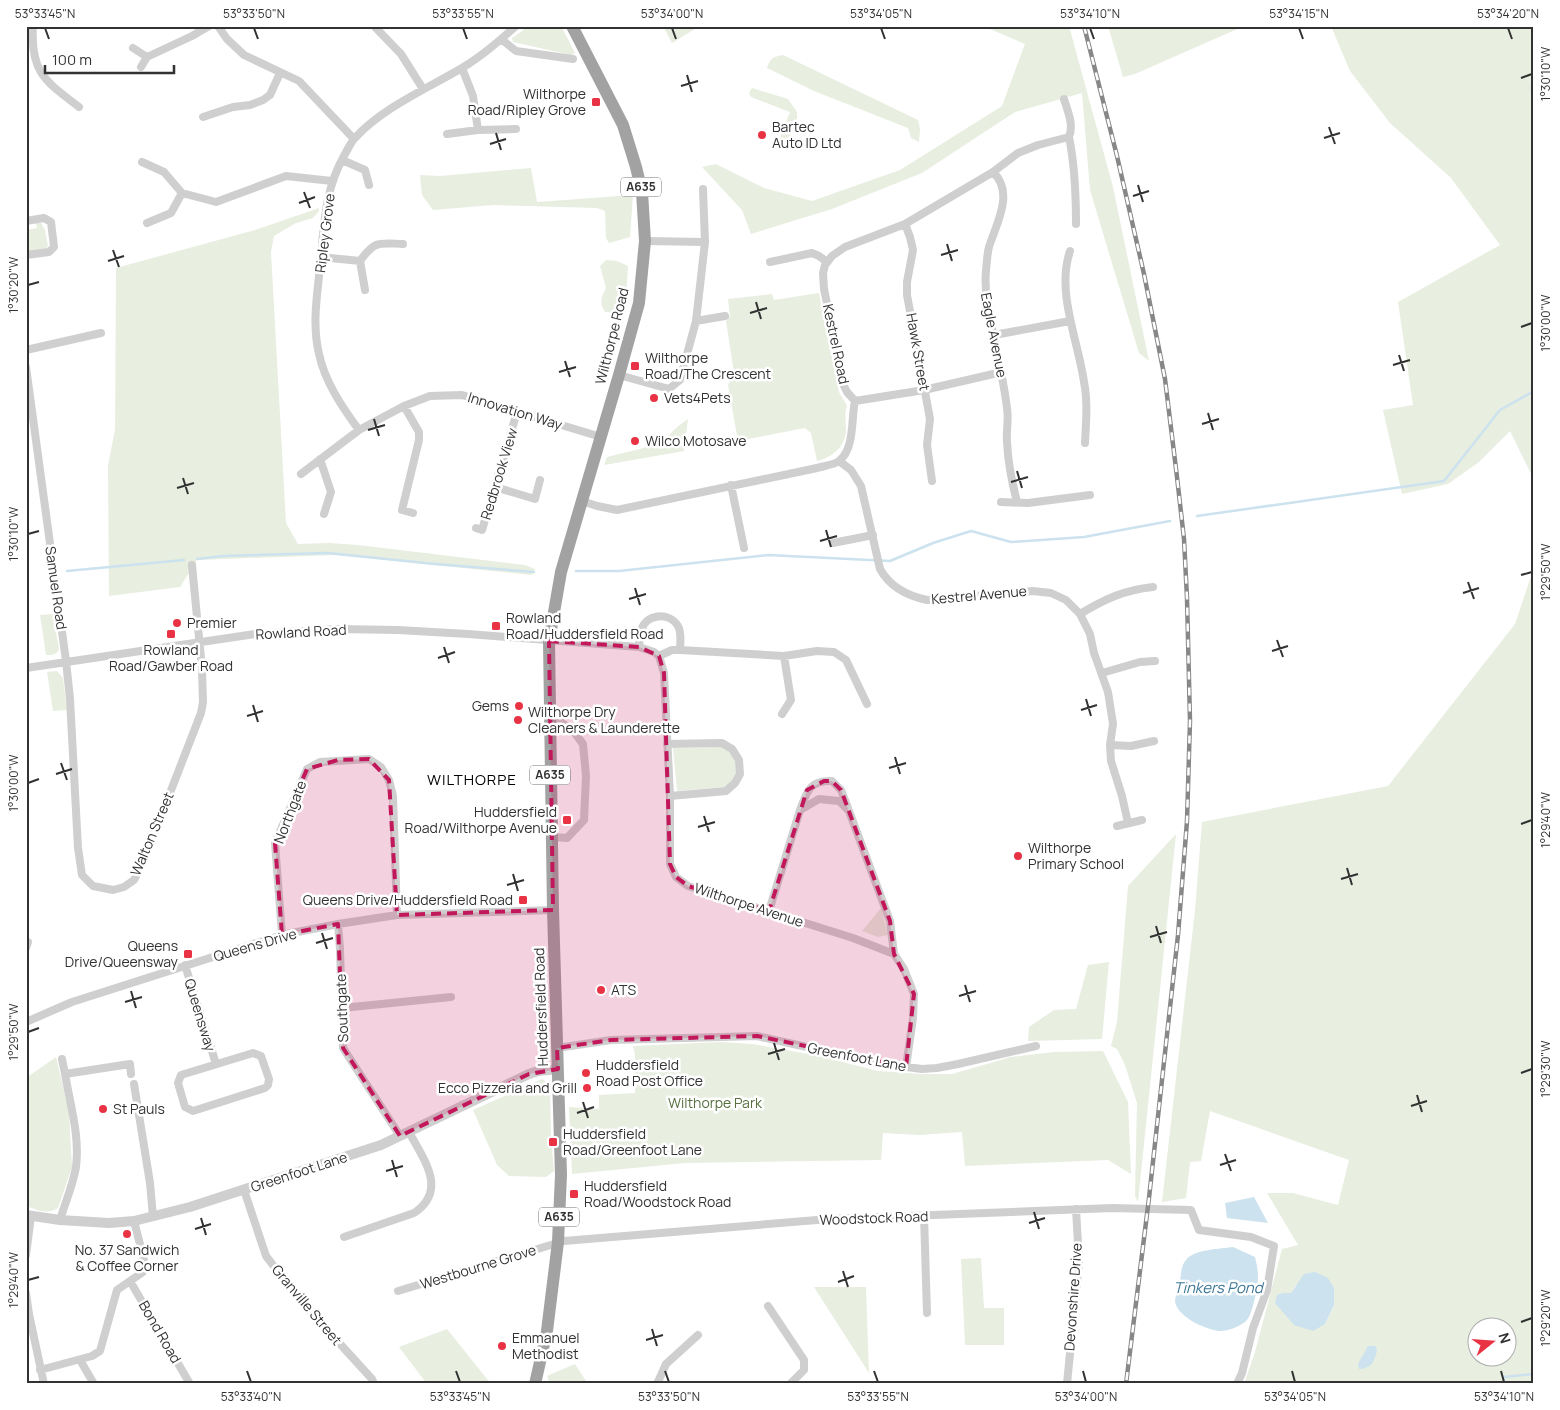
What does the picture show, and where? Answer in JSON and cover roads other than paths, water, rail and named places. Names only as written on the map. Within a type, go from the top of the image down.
[{"type":"highway","name":"Wilthorpe Road","points":[[561,572],[639,303],[645,241],[642,192],[623,125],[572,26]]},
{"type":"highway","name":"Huddersfield Road","points":[[537,1382],[547,1331],[558,1242],[561,1175],[553,910],[549,641],[561,572]]},
{"type":"street","points":[[33,26],[33,48],[35,62],[39,70],[50,85],[79,107]]},
{"type":"street","points":[[141,67],[148,57],[209,26]]},
{"type":"street","points":[[218,26],[227,39],[244,55],[299,81],[354,138]]},
{"type":"street","points":[[374,26],[401,54],[423,88]]},
{"type":"street","name":"Ripley Grove","points":[[359,430],[348,416],[327,380],[319,354],[315,323],[324,215],[332,181],[354,138],[373,122],[423,88],[462,68],[489,50],[516,26]]},
{"type":"street","points":[[501,39],[516,51],[573,59]]},
{"type":"street","points":[[133,48],[148,57]]},
{"type":"street","points":[[462,68],[473,96],[478,130]]},
{"type":"street","points":[[203,116],[263,100],[270,95],[280,73]]},
{"type":"street","points":[[1064,99],[1071,123],[1069,137],[1076,196],[1076,224]]},
{"type":"street","points":[[447,134],[478,130],[516,129]]},
{"type":"street","points":[[770,262],[812,254],[819,256],[827,262],[845,247],[905,224],[993,172],[1018,153],[1038,145],[1069,137]]},
{"type":"street","points":[[342,160],[364,170],[369,185]]},
{"type":"street","points":[[142,162],[164,172],[182,193],[216,202],[286,176],[332,181]]},
{"type":"street","name":"Eagle Avenue","points":[[993,172],[1001,183],[1003,201],[988,249],[985,285],[1008,411],[1007,441],[1010,470],[1017,502]]},
{"type":"street","points":[[619,374],[669,390],[680,380],[696,321],[705,242],[703,189]]},
{"type":"street","points":[[147,223],[171,213],[182,193]]},
{"type":"street","points":[[26,221],[44,218],[51,222],[54,247],[48,252],[26,255]]},
{"type":"street","name":"Hawk Street","points":[[905,224],[913,250],[907,282],[907,295],[930,420],[927,445],[932,481]]},
{"type":"street","points":[[645,241],[705,242]]},
{"type":"street","points":[[364,290],[360,261],[368,250],[380,243],[403,244]]},
{"type":"street","points":[[1070,250],[1066,264],[1066,282],[1070,321],[1084,381],[1086,443]]},
{"type":"street","points":[[321,257],[360,261]]},
{"type":"street","points":[[791,258],[793,267]]},
{"type":"street","name":"Kestrel Road","points":[[827,262],[823,273],[824,289],[844,386],[846,392],[855,401],[852,413],[852,438],[839,461]]},
{"type":"street","points":[[696,321],[725,316]]},
{"type":"street","points":[[994,335],[1070,321]]},
{"type":"street","points":[[26,350],[101,333]]},
{"type":"street","name":"Samuel Road","points":[[26,367],[66,661]]},
{"type":"street","points":[[855,401],[924,390],[1002,372]]},
{"type":"street","name":"Innovation Way","points":[[301,474],[359,430],[404,406],[430,396],[462,395],[601,437]]},
{"type":"street","points":[[404,406],[419,432],[419,440],[402,510],[413,513]]},
{"type":"street","name":"Redbrook View","points":[[476,528],[482,530],[518,412]]},
{"type":"street","points":[[320,459],[331,492],[324,514]]},
{"type":"street","points":[[582,501],[617,510],[817,468],[839,461]]},
{"type":"street","name":"Kestrel Avenue","points":[[839,461],[851,470],[861,486],[880,569],[884,576],[900,590],[928,600],[1033,591],[1052,594],[1066,600],[1080,614],[1090,634],[1094,653],[1108,692],[1112,724],[1111,761],[1128,823]]},
{"type":"street","points":[[495,487],[535,499],[540,480]]},
{"type":"street","points":[[730,485],[744,548]]},
{"type":"street","points":[[1001,502],[1040,502],[1090,495]]},
{"type":"street","points":[[833,542],[873,535]]},
{"type":"street","name":"Walton Street","points":[[66,661],[70,699],[78,848],[82,875],[93,886],[113,890],[124,887],[134,880],[144,860],[201,713],[203,689],[192,565]]},
{"type":"street","points":[[1080,614],[1099,602],[1117,594],[1153,587]]},
{"type":"street","points":[[639,647],[640,632],[643,625],[648,620],[661,616],[673,621],[678,626],[680,650]]},
{"type":"street","name":"Rowland Road","points":[[26,668],[255,634],[361,629],[468,634],[549,641]]},
{"type":"street","points":[[549,641],[639,647],[654,652],[659,656],[672,650],[784,656],[817,651],[834,652],[846,660],[867,704]]},
{"type":"street","name":"Wilthorpe Avenue","points":[[659,656],[664,673],[670,796],[670,864],[676,876],[688,886],[853,938],[894,954]]},
{"type":"street","points":[[782,714],[791,700],[784,656]]},
{"type":"street","points":[[1102,674],[1140,662],[1156,661]]},
{"type":"street","points":[[549,722],[561,722],[574,732],[583,744],[586,776],[584,820],[567,838],[553,837]]},
{"type":"street","points":[[1110,745],[1131,746],[1154,741]]},
{"type":"street","points":[[667,744],[722,743],[732,749],[739,760],[740,774],[735,783],[726,791],[670,796]]},
{"type":"street","name":"Northgate","points":[[282,935],[275,843],[307,769],[320,762],[369,758],[381,767],[389,780],[393,796],[397,915]]},
{"type":"street","points":[[769,911],[807,790],[816,783],[832,781],[841,790],[890,921],[894,954],[904,970],[914,994],[914,1018],[906,1067]]},
{"type":"street","points":[[800,810],[819,799],[839,801],[849,811]]},
{"type":"street","points":[[1117,826],[1142,820]]},
{"type":"street","name":"Queens Drive","points":[[27,1019],[72,1002],[282,935],[397,915],[553,910]]},
{"type":"street","name":"Southgate","points":[[338,924],[343,1048],[423,1158],[431,1178],[432,1188],[430,1198],[424,1206],[414,1213],[344,1236]]},
{"type":"street","name":"Queensway","points":[[185,965],[216,1064]]},
{"type":"street","points":[[342,1008],[451,997]]},
{"type":"street","name":"Greenfoot Lane","points":[[557,1048],[611,1040],[757,1036],[906,1067],[937,1068],[1036,1046]]},
{"type":"street","name":"Queensway","points":[[253,1053],[261,1056],[269,1079],[268,1085],[265,1088],[193,1111],[185,1107],[178,1083],[181,1075],[216,1064],[253,1053]]},
{"type":"street","points":[[60,1220],[76,1168],[73,1112],[62,1059]]},
{"type":"street","points":[[65,1074],[130,1064],[131,1074]]},
{"type":"street","name":"Greenfoot Lane","points":[[29,1216],[109,1223],[134,1221],[190,1207],[381,1145],[529,1074],[558,1069]]},
{"type":"street","points":[[134,1084],[150,1183],[153,1217]]},
{"type":"street","name":"Granville Street","points":[[244,1190],[266,1256],[300,1300],[372,1379],[374,1384]]},
{"type":"street","name":"Woodstock Road","points":[[558,1242],[829,1219],[1076,1209],[1191,1210],[1199,1230],[1251,1238],[1274,1246],[1267,1290],[1253,1328],[1242,1373],[1237,1384]]},
{"type":"street","name":"Devonshire Drive","points":[[1067,1384],[1079,1261],[1076,1209]]},
{"type":"street","points":[[26,1255],[29,1216]]},
{"type":"street","points":[[924,1216],[927,1313]]},
{"type":"street","points":[[40,1370],[80,1360],[100,1351],[117,1290],[143,1272],[144,1260],[134,1221]]},
{"type":"street","name":"Westbourne Grove","points":[[398,1291],[558,1242]]},
{"type":"street","name":"Bond Road","points":[[130,1281],[190,1384]]},
{"type":"street","points":[[26,1293],[28,1315],[44,1384]]},
{"type":"street","points":[[768,1306],[804,1360],[804,1370],[790,1384]]},
{"type":"street","points":[[657,1384],[666,1364],[698,1335]]},
{"type":"street","points":[[80,1360],[94,1384]]},
{"type":"water","points":[[1254,1197],[1268,1223],[1227,1218],[1225,1203]]},
{"type":"water","name":"Tinkers Pond","points":[[1233,1247],[1255,1257],[1258,1277],[1255,1298],[1250,1314],[1245,1322],[1230,1329],[1214,1330],[1192,1321],[1176,1306],[1175,1300],[1180,1284],[1182,1267],[1190,1256],[1195,1254],[1208,1250]]},
{"type":"water","points":[[1315,1272],[1328,1278],[1334,1288],[1334,1305],[1325,1324],[1313,1331],[1294,1325],[1275,1303],[1277,1295],[1291,1293],[1304,1274]]},
{"type":"water","points":[[1368,1346],[1375,1346],[1377,1350],[1375,1358],[1367,1368],[1359,1369],[1358,1364]]},
{"type":"waterway","points":[[1197,516],[1444,481],[1500,410],[1534,391]]},
{"type":"waterway","points":[[576,571],[619,571],[768,555],[890,561],[933,543],[971,531],[1011,542],[1084,537],[1170,521]]},
{"type":"waterway","points":[[197,559],[223,556],[328,553],[534,572]]},
{"type":"waterway","points":[[67,571],[184,560]]},
{"type":"waterway","points":[[1504,1384],[1504,1377],[1534,1374]]},
{"type":"railway","points":[[1084,26],[1117,156],[1144,274],[1165,379],[1184,539],[1187,598],[1190,721],[1187,821],[1178,935],[1126,1384]]},
{"type":"place","name":"Wilthorpe Road/Ripley Grove","points":[[596,102]]},
{"type":"place","name":"Bartec Auto ID Ltd","points":[[762,135]]},
{"type":"place","name":"Wilthorpe Road/The Crescent","points":[[635,366]]},
{"type":"place","name":"Vets4Pets","points":[[654,398]]},
{"type":"place","name":"Wilco Motosave","points":[[635,441]]},
{"type":"place","name":"Premier","points":[[177,623]]},
{"type":"place","name":"Rowland Road/Huddersfield Road","points":[[496,626]]},
{"type":"place","name":"Rowland Road/Gawber Road","points":[[171,634]]},
{"type":"place","name":"Gems","points":[[519,706]]},
{"type":"place","name":"Wilthorpe Dry Cleaners & Launderette","points":[[518,720]]},
{"type":"place","name":"Huddersfield Road/Wilthorpe Avenue","points":[[567,820]]},
{"type":"place","name":"Wilthorpe Primary School","points":[[1018,856]]},
{"type":"place","name":"Queens Drive/Huddersfield Road","points":[[523,900]]},
{"type":"place","name":"Queens Drive/Queensway","points":[[188,954]]},
{"type":"place","name":"ATS","points":[[601,990]]},
{"type":"place","name":"Huddersfield Road Post Office","points":[[586,1073]]},
{"type":"place","name":"Ecco Pizzeria and Grill","points":[[587,1088]]},
{"type":"place","name":"St Pauls","points":[[103,1109]]},
{"type":"place","name":"Huddersfield Road/Greenfoot Lane","points":[[553,1142]]},
{"type":"place","name":"Huddersfield Road/Woodstock Road","points":[[574,1194]]},
{"type":"place","name":"No. 37 Sandwich & Coffee Corner","points":[[127,1234]]},
{"type":"place","name":"Emmanuel Methodist","points":[[502,1346]]},
{"type":"district","name":"WILTHORPE","points":[[472,780]]},
{"type":"park label","name":"Wilthorpe Park","points":[[715,1103]]}]
